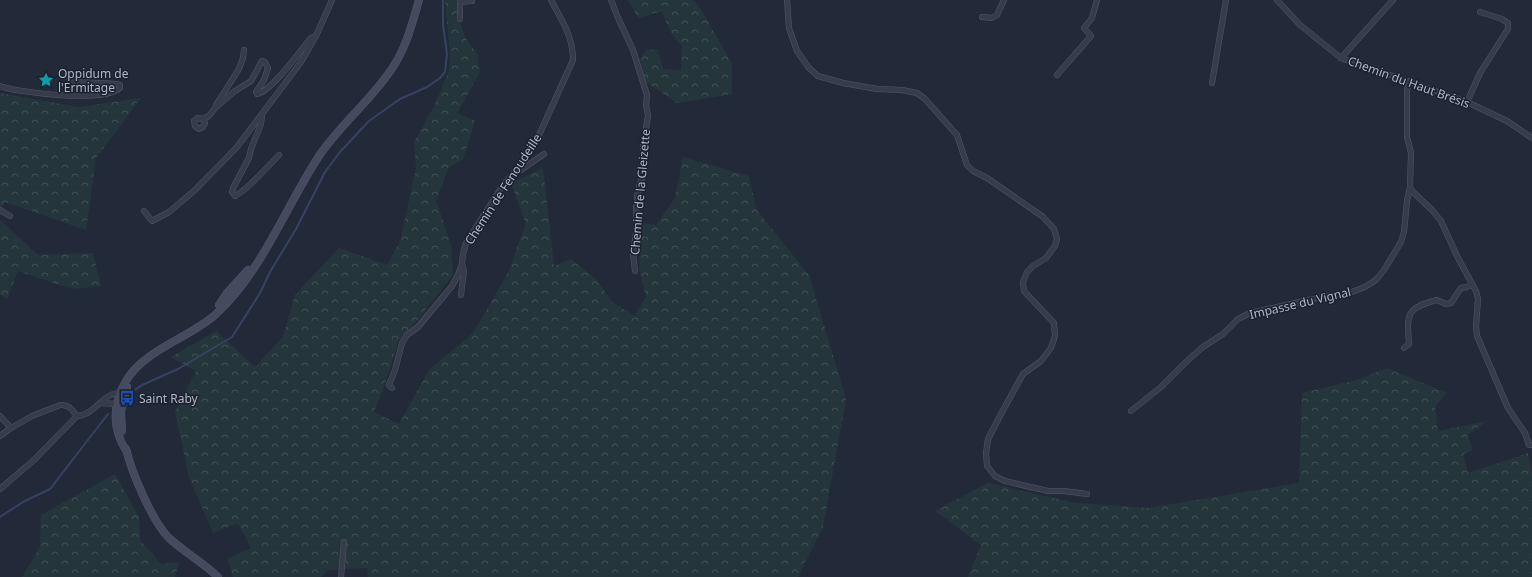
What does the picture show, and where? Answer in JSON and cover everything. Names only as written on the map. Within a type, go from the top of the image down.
[{"type":"main road","points":[[127,452],[122,446],[115,419],[116,404],[127,379],[134,370],[153,355],[201,326],[210,318],[230,290],[256,263],[266,249],[298,191],[325,147],[392,70],[408,39],[419,0]]},
{"type":"main road","points":[[153,355],[131,381],[123,400],[121,424],[127,452],[138,484],[160,526],[168,537],[218,577]]},
{"type":"street","points":[[144,211],[152,221],[169,212],[195,190],[237,147],[301,62],[316,36],[332,0]]},
{"type":"street","name":"Chemin de Fenoudeille","points":[[392,388],[389,385],[402,343],[407,335],[418,327],[452,286],[462,264],[466,243],[504,185],[517,170],[535,144],[573,60],[573,47],[569,35],[551,0]]},
{"type":"street","name":"Chemin de la Gleizette","points":[[611,0],[632,46],[647,95],[646,105],[648,115],[644,148],[645,169],[638,190],[636,209],[637,225],[633,254],[635,271]]},
{"type":"street","points":[[787,0],[789,28],[797,51],[809,68],[818,76],[843,83],[877,89],[902,90],[917,93],[925,99],[957,135],[967,165],[973,171],[987,178],[1042,216],[1054,229],[1057,239],[1055,246],[1046,258],[1033,266],[1027,272],[1023,282],[1024,291],[1054,323],[1055,336],[1051,348],[1041,361],[1023,374],[1001,414],[988,439],[986,453],[987,466],[995,476],[1005,481],[1048,491],[1087,494]]},
{"type":"street","points":[[982,17],[992,18],[997,15],[1004,0]]},
{"type":"street","points":[[1057,75],[1091,36],[1084,28],[1092,18],[1097,0]]},
{"type":"street","points":[[1212,83],[1226,0]]},
{"type":"street","name":"Chemin du Haut Brésis","points":[[1277,0],[1300,25],[1341,58],[1467,102],[1507,121],[1532,138]]},
{"type":"street","points":[[1341,58],[1393,0]]},
{"type":"street","points":[[460,19],[460,1],[472,1]]},
{"type":"street","points":[[1467,102],[1480,73],[1508,29],[1508,23],[1502,19],[1480,12]]},
{"type":"street","points":[[215,108],[251,80],[262,61],[265,62],[268,68],[264,80],[256,92],[257,94],[262,93],[277,79],[311,38],[316,36]]},
{"type":"street","points":[[202,119],[209,116],[215,108],[239,69],[244,50]]},
{"type":"street","points":[[0,86],[42,94],[76,96],[111,93],[120,88],[120,85],[117,84],[79,82],[70,78]]},
{"type":"street","name":"Impasse du Vignal","points":[[1131,411],[1161,387],[1203,347],[1223,334],[1238,319],[1250,312],[1349,293],[1365,287],[1376,280],[1401,242],[1404,232],[1410,187],[1411,153],[1407,137],[1407,90],[1409,81]]},
{"type":"street","points":[[262,114],[261,124],[249,158],[233,188],[232,192],[235,196],[250,184],[278,155]]},
{"type":"street","points":[[517,170],[521,170],[544,154]]},
{"type":"street","points":[[1410,187],[1413,192],[1434,211],[1441,221],[1472,284],[1478,299],[1476,326],[1477,336],[1506,402],[1531,445]]},
{"type":"street","points":[[0,210],[10,216]]},
{"type":"street","points":[[461,295],[464,271],[462,264]]},
{"type":"street","points":[[1404,348],[1409,344],[1408,319],[1410,314],[1416,308],[1437,300],[1446,304],[1451,303],[1461,288],[1472,284]]},
{"type":"street","points":[[0,489],[34,460],[77,416],[83,416],[101,403],[106,397],[120,392]]},
{"type":"street","points":[[101,403],[116,404]]},
{"type":"street","points":[[0,436],[32,416],[60,405],[65,404],[69,406],[77,416]]},
{"type":"street","points":[[0,416],[11,428]]},
{"type":"street","points":[[341,577],[344,542]]},
{"type":"green space","points":[[445,0],[458,1],[458,18],[466,39],[478,55],[480,72],[457,113],[475,121],[463,159],[449,167],[436,201],[451,245],[453,275],[415,323],[399,339],[385,384],[374,412],[399,424],[429,370],[473,333],[508,273],[526,224],[511,183],[543,168],[554,266],[571,259],[597,280],[612,302],[635,316],[646,296],[639,270],[642,223],[656,225],[675,198],[683,157],[749,176],[756,209],[809,275],[846,399],[823,527],[798,577],[368,577],[367,568],[329,570],[321,577],[233,577],[228,559],[251,548],[238,523],[213,533],[189,477],[175,412],[196,371],[171,357],[216,331],[255,367],[283,337],[295,295],[339,248],[387,265],[400,242],[416,168],[414,142],[434,106],[449,71],[450,52]]},
{"type":"green space","points":[[628,0],[694,0],[702,11],[732,64],[732,94],[677,103],[646,82],[640,60],[646,50],[657,49],[663,69],[681,70],[682,47],[670,31],[662,11],[638,18]]},
{"type":"green space","points":[[0,93],[78,107],[141,98],[96,158],[86,230],[5,202],[0,209]]},
{"type":"green space","points":[[0,220],[38,255],[93,253],[101,286],[72,289],[18,271],[7,299],[0,294]]},
{"type":"green space","points":[[1387,368],[1447,393],[1435,406],[1438,431],[1487,421],[1467,435],[1473,450],[1463,454],[1468,473],[1528,453],[1532,474],[1532,577],[968,577],[981,545],[935,511],[988,483],[1075,503],[1148,508],[1299,483],[1302,393],[1357,380]]},
{"type":"green space","points":[[115,474],[139,517],[140,540],[161,564],[179,562],[175,577],[22,577],[40,547],[41,515]]},
{"type":"waterway","points":[[129,394],[142,385],[178,369],[232,337],[260,293],[270,272],[296,229],[325,172],[340,152],[369,121],[400,99],[427,87],[440,78],[445,72],[447,54],[443,24],[443,0]]},
{"type":"waterway","points":[[0,517],[23,502],[50,489],[108,414]]},
{"type":"place","name":"Oppidum de l'Ermitage","points":[[46,80]]},
{"type":"place","name":"Saint Raby","points":[[127,398]]}]
